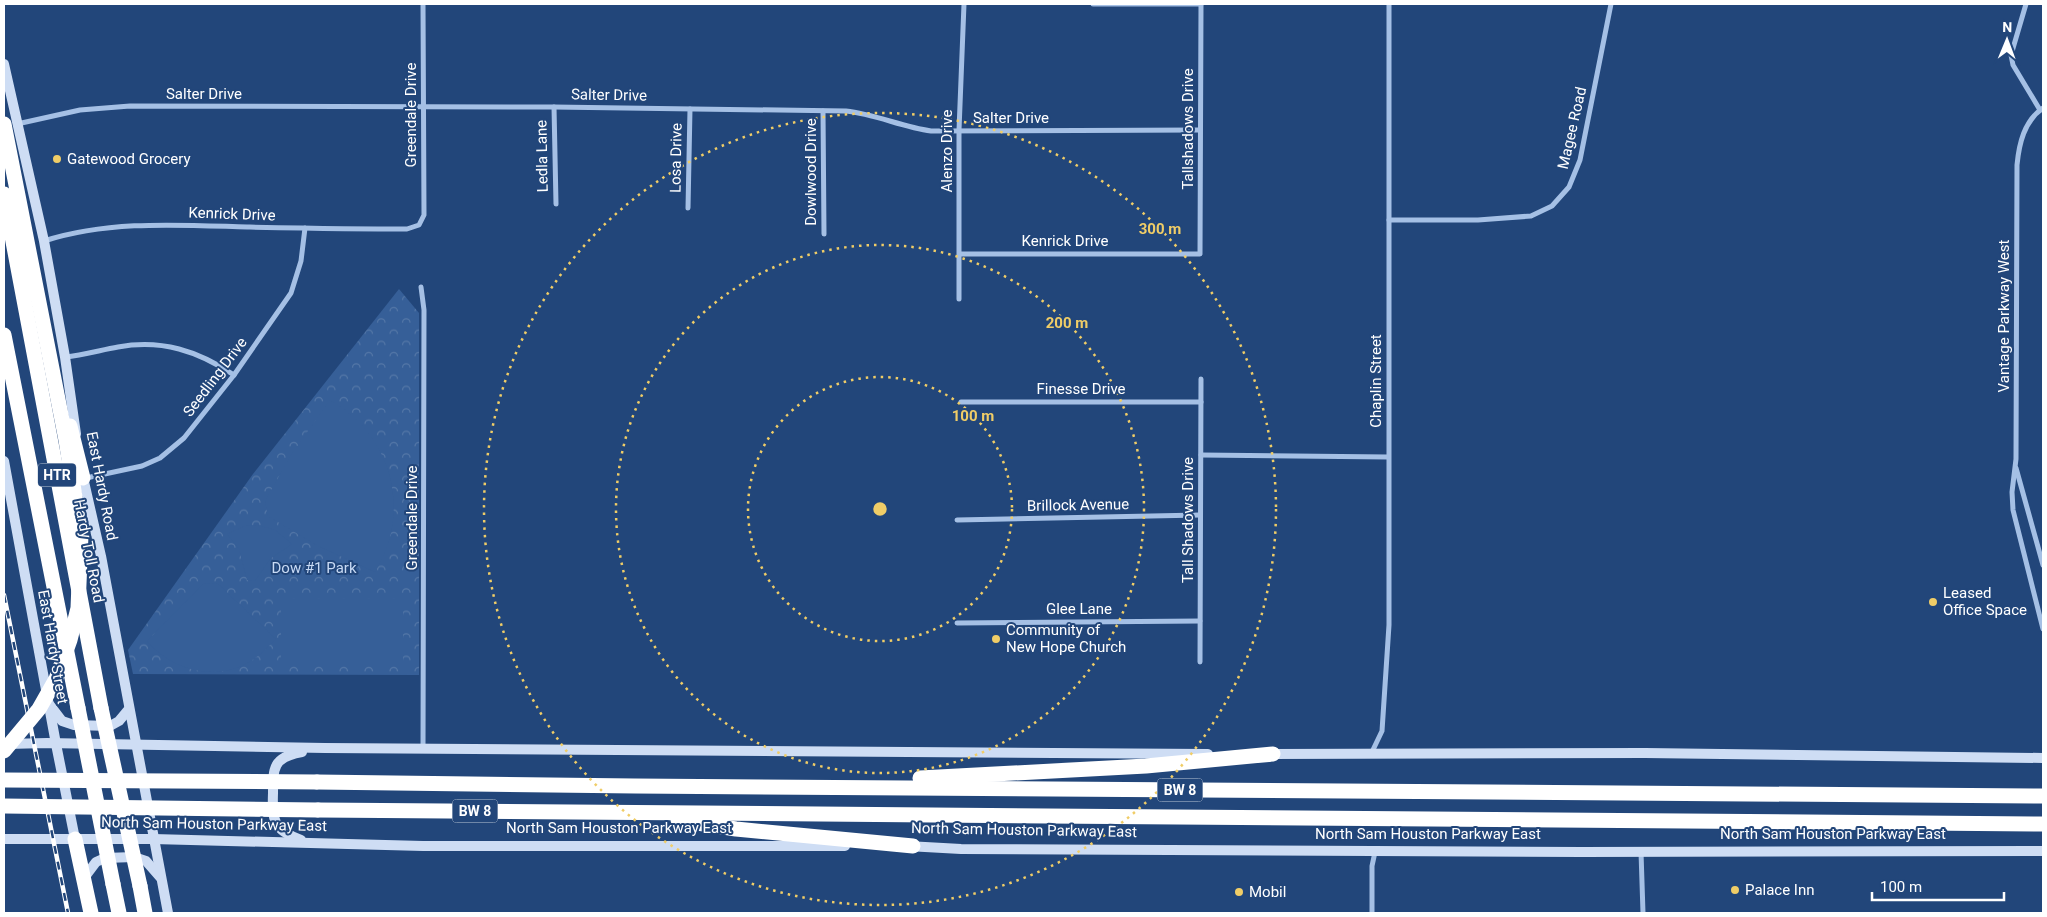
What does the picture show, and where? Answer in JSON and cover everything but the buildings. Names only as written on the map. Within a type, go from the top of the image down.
[{"type":"highway","points":[[4,751],[39,709],[56,680],[70,640],[78,608],[81,535],[10,124]]},
{"type":"highway","name":"Hardy Toll Road","points":[[4,194],[100,708],[145,913]]},
{"type":"highway","points":[[13,242],[57,377],[83,478]]},
{"type":"highway","name":"HTR","points":[[4,335],[119,913]]},
{"type":"highway","points":[[635,786],[970,777],[1146,766],[1273,754]]},
{"type":"highway","name":"BW 8","points":[[4,780],[2043,796]]},
{"type":"highway","name":"North Sam Houston Parkway East","points":[[4,806],[2043,824]]},
{"type":"highway","points":[[632,812],[736,829],[913,846]]},
{"type":"highway","points":[[75,838],[91,913]]},
{"type":"main road","name":"East Hardy Road","points":[[4,64],[10,124],[44,241],[65,357],[83,478],[101,556],[168,913]]},
{"type":"main road","name":"East Hardy Street","points":[[4,461],[48,703],[75,838]]},
{"type":"main road","points":[[48,703],[62,721],[74,725],[110,726],[119,721],[129,709]]},
{"type":"main road","points":[[4,744],[423,749],[1370,755],[1645,753],[2043,758]]},
{"type":"main road","points":[[310,843],[290,836],[280,828],[272,816],[273,770],[277,763],[292,754],[325,748]]},
{"type":"main road","name":"North Sam Houston Parkway East","points":[[4,839],[154,839],[423,846],[913,846],[961,850],[2043,851]]},
{"type":"main road","points":[[84,878],[96,862],[105,858],[134,858],[146,861],[161,878]]},
{"type":"street","name":"Greendale Drive","points":[[419,225],[424,215],[423,4]]},
{"type":"street","name":"Alenzo Drive","points":[[959,299],[958,130],[964,4]]},
{"type":"street","points":[[1093,4],[1201,4]]},
{"type":"street","name":"Tallshadows Drive","points":[[1200,254],[1201,4]]},
{"type":"street","name":"Chaplin Street","points":[[1370,755],[1382,732],[1388,635],[1389,4]]},
{"type":"street","name":"Magee Road","points":[[1389,220],[1478,220],[1531,216],[1552,206],[1569,187],[1580,160],[1612,4]]},
{"type":"street","points":[[2026,4],[2011,55],[2013,65],[2042,109]]},
{"type":"street","name":"Salter Drive","points":[[10,124],[80,110],[130,106],[554,107],[862,113],[916,128],[931,130],[1200,130]]},
{"type":"street","name":"Ledla Lane","points":[[554,107],[556,204]]},
{"type":"street","name":"Losa Drive","points":[[688,208],[690,109]]},
{"type":"street","name":"Vantage Parkway West","points":[[2042,109],[2024,132],[2017,165],[2016,468],[2012,492],[2014,510],[2043,629]]},
{"type":"street","name":"Dowlwood Drive","points":[[823,111],[824,234]]},
{"type":"street","name":"Kenrick Drive","points":[[44,241],[72,232],[122,226],[163,224],[407,229],[419,225]]},
{"type":"street","name":"Seedling Drive","points":[[83,478],[128,470],[160,458],[171,451],[184,438],[234,375],[291,293],[302,261],[305,228]]},
{"type":"street","name":"Kenrick Drive","points":[[960,254],[1200,254]]},
{"type":"street","name":"Greendale Drive","points":[[420,287],[424,310],[423,749]]},
{"type":"street","points":[[65,357],[145,344],[170,346],[202,356],[234,375]]},
{"type":"street","name":"Tall Shadows Drive","points":[[1200,662],[1201,379]]},
{"type":"street","name":"Finesse Drive","points":[[961,402],[1201,402]]},
{"type":"street","points":[[1201,455],[1388,457]]},
{"type":"street","name":"Vantage Parkway West","points":[[2016,468],[2043,565]]},
{"type":"street","name":"Brillock Avenue","points":[[957,520],[1200,515]]},
{"type":"street","name":"Glee Lane","points":[[957,623],[1200,621]]},
{"type":"street","points":[[1372,913],[1372,866],[1375,851]]},
{"type":"street","points":[[1641,852],[1643,913]]},
{"type":"green space","name":"Dow #1 Park","points":[[399,289],[419,313],[419,675],[133,674],[128,650],[253,474]]},
{"type":"green space","points":[[330,400],[347,411],[362,425],[374,441],[390,477],[393,496],[393,516],[390,537],[384,555],[375,572],[318,546],[268,516],[265,501],[291,455]]},
{"type":"green space","points":[[258,525],[275,530],[292,544],[270,559],[255,581],[247,580],[239,549],[227,534],[245,526]]},
{"type":"green space","points":[[204,583],[218,584],[276,639],[247,664],[216,672],[190,669],[167,658],[147,641]]},
{"type":"green space","points":[[281,599],[403,599],[403,663],[281,663]]},
{"type":"railway","points":[[4,595],[68,913]]},
{"type":"place","name":"Gatewood Grocery","points":[[57,159]]},
{"type":"place","name":"Leased Office Space","points":[[1933,602]]},
{"type":"place","name":"Community of New Hope Church","points":[[996,639]]},
{"type":"place","name":"Palace Inn","points":[[1735,890]]},
{"type":"place","name":"Mobil","points":[[1239,892]]}]
